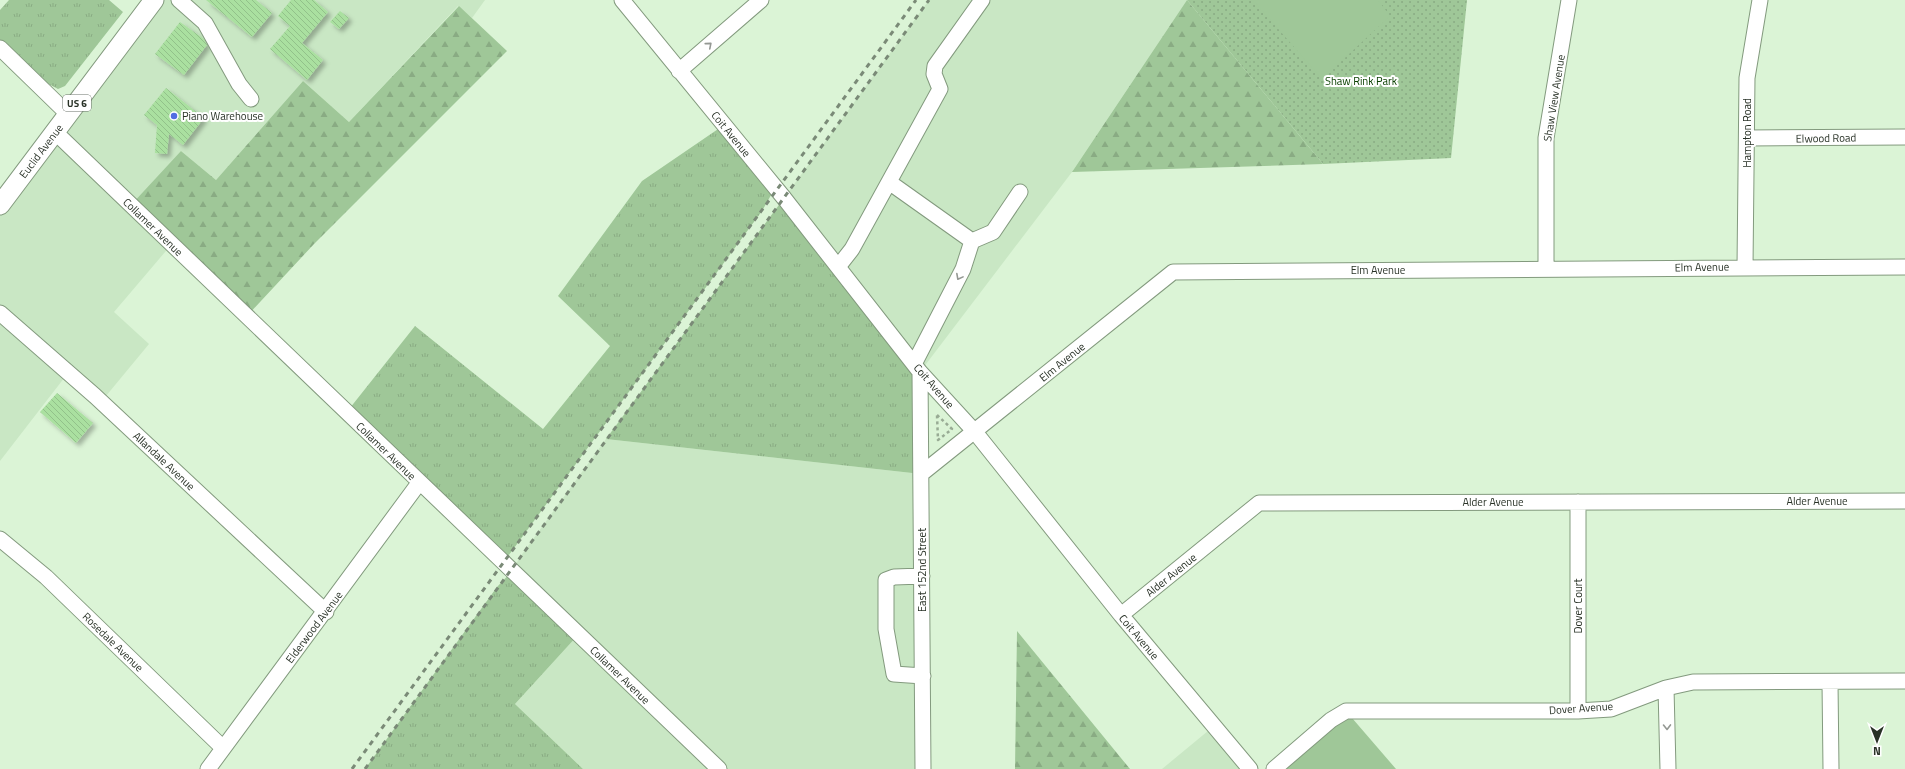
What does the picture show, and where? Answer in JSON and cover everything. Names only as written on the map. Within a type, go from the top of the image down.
[{"type":"main road","name":"Euclid Avenue","points":[[0,205],[154,0]]},
{"type":"street","points":[[179,0],[205,23],[239,84],[251,99]]},
{"type":"street","name":"Coit Avenue","points":[[622,0],[838,267],[917,368],[975,432],[1121,615],[1250,769]]},
{"type":"street","points":[[679,71],[761,0]]},
{"type":"street","points":[[838,267],[852,249],[940,89],[934,74],[935,66],[982,0]]},
{"type":"street","name":"Shaw View Avenue","points":[[1546,269],[1546,138],[1569,0]]},
{"type":"street","name":"Hampton Road","points":[[1745,267],[1747,78],[1760,0]]},
{"type":"street","points":[[0,48],[68,114]]},
{"type":"street","name":"Collamer Avenue","points":[[55,132],[419,484],[719,769]]},
{"type":"street","name":"Elwood Road","points":[[1747,138],[1905,137]]},
{"type":"street","points":[[888,182],[972,241]]},
{"type":"street","points":[[917,368],[963,269],[972,241],[992,232],[1020,192]]},
{"type":"street","name":"Elm Avenue","points":[[921,474],[1173,272],[1905,267]]},
{"type":"street","name":"Allandale Avenue","points":[[0,312],[95,396],[326,612]]},
{"type":"street","name":"East 152nd Street","points":[[917,368],[921,474],[924,769]]},
{"type":"street","name":"Elderwood Avenue","points":[[208,769],[326,612],[419,484]]},
{"type":"street","name":"Alder Avenue","points":[[1121,615],[1258,503],[1905,501]]},
{"type":"street","name":"Dover Court","points":[[1578,502],[1578,711]]},
{"type":"street","name":"Rosedale Avenue","points":[[0,539],[46,577],[223,748]]},
{"type":"street","points":[[922,576],[894,577],[886,580],[886,629],[894,674],[923,676]]},
{"type":"street","name":"Dover Avenue","points":[[1274,769],[1331,720],[1346,711],[1578,711],[1611,709],[1666,688],[1693,682],[1905,681]]},
{"type":"street","points":[[1830,682],[1831,769]]},
{"type":"street","points":[[1666,688],[1668,769]]},
{"type":"path","points":[[937,415],[952,429],[938,440],[938,428],[937,415]]},
{"type":"shaded area","points":[[154,0],[485,0],[472,18],[458,6],[349,122],[303,81],[216,180],[181,151],[171,245],[114,312],[149,344],[101,402],[68,373],[0,461],[0,205]]},
{"type":"shaded area","points":[[929,0],[1187,0],[1072,172],[920,372],[784,198]]},
{"type":"shaded area","points":[[606,439],[921,474],[923,769],[583,769],[515,704],[578,635],[512,571],[520,557]]},
{"type":"shaded area","points":[[1214,726],[1250,769],[1162,769]]},
{"type":"green space","points":[[9,0],[109,0],[123,12],[65,86],[58,89],[45,82],[0,40],[0,10]]},
{"type":"green space","points":[[1187,0],[1323,164],[1072,172]]},
{"type":"green space","name":"Shaw Rink Park","points":[[1187,0],[1467,0],[1451,158],[1323,164]]},
{"type":"green space","points":[[1253,0],[1378,0],[1390,16],[1322,79]]},
{"type":"green space","points":[[459,6],[507,51],[314,244],[246,317],[131,205],[181,151],[216,180],[303,81],[349,122]]},
{"type":"green space","points":[[724,125],[775,188],[762,211],[503,563],[346,413],[415,326],[543,429],[610,346],[558,296],[642,181]]},
{"type":"green space","points":[[784,198],[920,372],[921,474],[606,439]]},
{"type":"green space","points":[[512,571],[578,635],[515,704],[583,769],[365,769],[497,587]]},
{"type":"green space","points":[[1017,631],[1130,769],[1015,769]]},
{"type":"green space","points":[[1346,711],[1396,769],[1274,769]]},
{"type":"building","points":[[206,0],[256,0],[272,13],[252,37]]},
{"type":"building","points":[[291,0],[314,0],[328,12],[302,43],[323,60],[307,80],[270,49],[290,26],[278,16]]},
{"type":"building","points":[[340,11],[349,18],[339,29],[330,22]]},
{"type":"building","points":[[180,22],[204,39],[207,45],[184,75],[155,54]]},
{"type":"building","name":"Piano Warehouse","points":[[166,88],[204,118],[183,145],[169,134],[167,154],[155,153],[157,125],[144,115]]},
{"type":"building","points":[[57,393],[93,423],[76,443],[40,412]]},
{"type":"railway","points":[[352,769],[916,0]]},
{"type":"railway","points":[[365,769],[929,0]]},
{"type":"place","name":"Piano Warehouse","points":[[174,116]]}]
